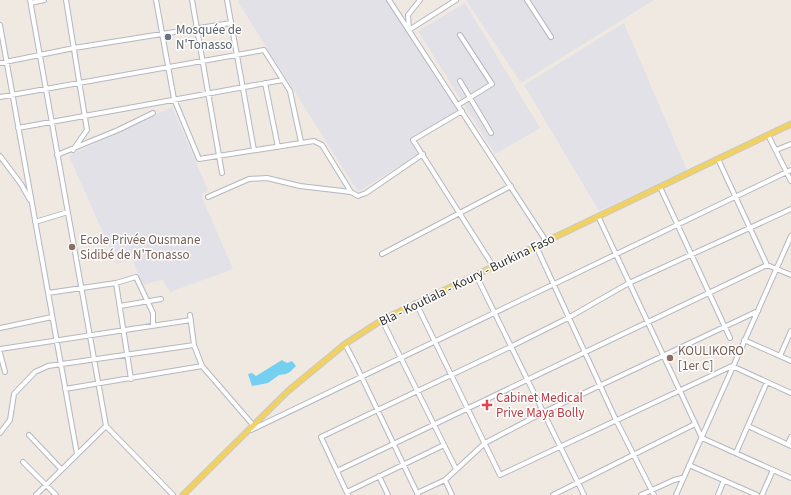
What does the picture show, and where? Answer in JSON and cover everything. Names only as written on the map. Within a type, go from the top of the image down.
[{"type":"main road","name":"Bla - Koutiala - Koury - Burkina Faso","points":[[183,495],[288,391],[345,344],[382,320],[791,124]]},
{"type":"street","points":[[44,0],[30,1],[106,426],[173,495]]},
{"type":"street","points":[[66,0],[87,130],[73,150]]},
{"type":"street","points":[[156,0],[174,99],[199,159],[314,141],[322,145],[351,192]]},
{"type":"street","points":[[192,0],[222,173]]},
{"type":"street","points":[[227,0],[254,150]]},
{"type":"street","points":[[389,0],[546,241]]},
{"type":"street","points":[[409,30],[408,15],[420,0]]},
{"type":"street","points":[[409,30],[449,2],[456,0]]},
{"type":"street","points":[[527,0],[551,37]]},
{"type":"street","points":[[0,63],[74,48],[232,23]]},
{"type":"street","points":[[0,26],[77,454]]},
{"type":"street","points":[[458,106],[492,84],[460,35]]},
{"type":"street","points":[[0,97],[264,50],[290,91],[301,142]]},
{"type":"street","points":[[18,128],[283,80]]},
{"type":"street","points":[[460,81],[491,133]]},
{"type":"street","points":[[265,83],[278,147]]},
{"type":"street","points":[[462,111],[414,140],[493,266]]},
{"type":"street","points":[[57,155],[73,150],[153,113]]},
{"type":"street","points":[[768,135],[789,171],[791,181]]},
{"type":"street","points":[[776,150],[791,144]]},
{"type":"street","points":[[208,196],[249,179],[266,178],[300,186],[351,192],[358,196],[423,154]]},
{"type":"street","points":[[0,156],[21,184],[32,204]]},
{"type":"street","points":[[718,159],[767,265],[791,275]]},
{"type":"street","points":[[246,432],[789,171]]},
{"type":"street","points":[[382,254],[511,186]]},
{"type":"street","points":[[660,187],[730,338]]},
{"type":"street","points":[[444,445],[347,493],[321,437],[378,411],[568,318],[629,283],[791,209]]},
{"type":"street","points":[[36,222],[68,212]]},
{"type":"street","points":[[598,216],[702,438],[791,478]]},
{"type":"street","points":[[676,495],[682,478],[690,465],[775,269],[790,243],[791,236]]},
{"type":"street","points":[[536,246],[616,420],[654,495]]},
{"type":"street","points":[[337,471],[767,265]]},
{"type":"street","points":[[476,275],[584,495]]},
{"type":"street","points":[[48,293],[116,283],[136,277],[154,313],[153,325]]},
{"type":"street","points":[[116,283],[131,379]]},
{"type":"street","points":[[120,306],[161,299]]},
{"type":"street","points":[[416,303],[500,475],[732,366],[791,393]]},
{"type":"street","points":[[345,344],[417,494],[445,480],[485,443],[544,412],[758,311]]},
{"type":"street","points":[[0,328],[52,316]]},
{"type":"street","points":[[0,349],[90,336],[190,318],[194,345],[202,366],[253,425]]},
{"type":"street","points":[[382,320],[456,470]]},
{"type":"street","points":[[780,356],[791,331]]},
{"type":"street","points":[[744,340],[791,360]]},
{"type":"street","points":[[0,433],[10,420],[14,394],[35,372],[48,366],[194,345]]},
{"type":"street","points":[[0,353],[5,372]]},
{"type":"street","points":[[66,389],[202,366]]},
{"type":"street","points":[[736,453],[767,382]]},
{"type":"street","points":[[553,495],[695,424]]},
{"type":"street","points":[[36,495],[106,426]]},
{"type":"street","points":[[748,426],[790,445],[791,437]]},
{"type":"street","points":[[29,435],[61,469]]},
{"type":"street","points":[[23,462],[56,495]]},
{"type":"street","points":[[690,465],[757,495]]},
{"type":"street","points":[[762,495],[773,470]]},
{"type":"street","points":[[379,476],[388,495]]},
{"type":"street","points":[[641,495],[674,480],[682,478]]},
{"type":"street","points":[[445,480],[452,495]]},
{"type":"street","points":[[718,495],[724,480]]},
{"type":"shaded area","points":[[240,0],[387,0],[459,109],[410,141],[418,154],[358,192],[238,2]]},
{"type":"shaded area","points":[[466,0],[654,0],[521,83]]},
{"type":"shaded area","points":[[465,3],[540,128],[495,154],[418,31]]},
{"type":"shaded area","points":[[624,23],[687,170],[599,211],[524,85]]},
{"type":"shaded area","points":[[172,107],[208,190],[201,195],[233,269],[170,292],[162,280],[142,285],[132,258],[117,264],[69,156]]},
{"type":"water","points":[[282,360],[287,363],[292,361],[296,366],[289,373],[279,375],[268,383],[252,386],[248,374],[252,373],[256,376]]},
{"type":"place","name":"Mosquée de N'Tonasso","points":[[168,37]]},
{"type":"place","name":"Ecole Privée Ousmane Sidibé de N'Tonasso","points":[[72,247]]},
{"type":"place","name":"KOULIKORO [1er C]","points":[[670,358]]},
{"type":"place","name":"Cabinet Medical Prive Maya Bolly","points":[[487,405]]}]
